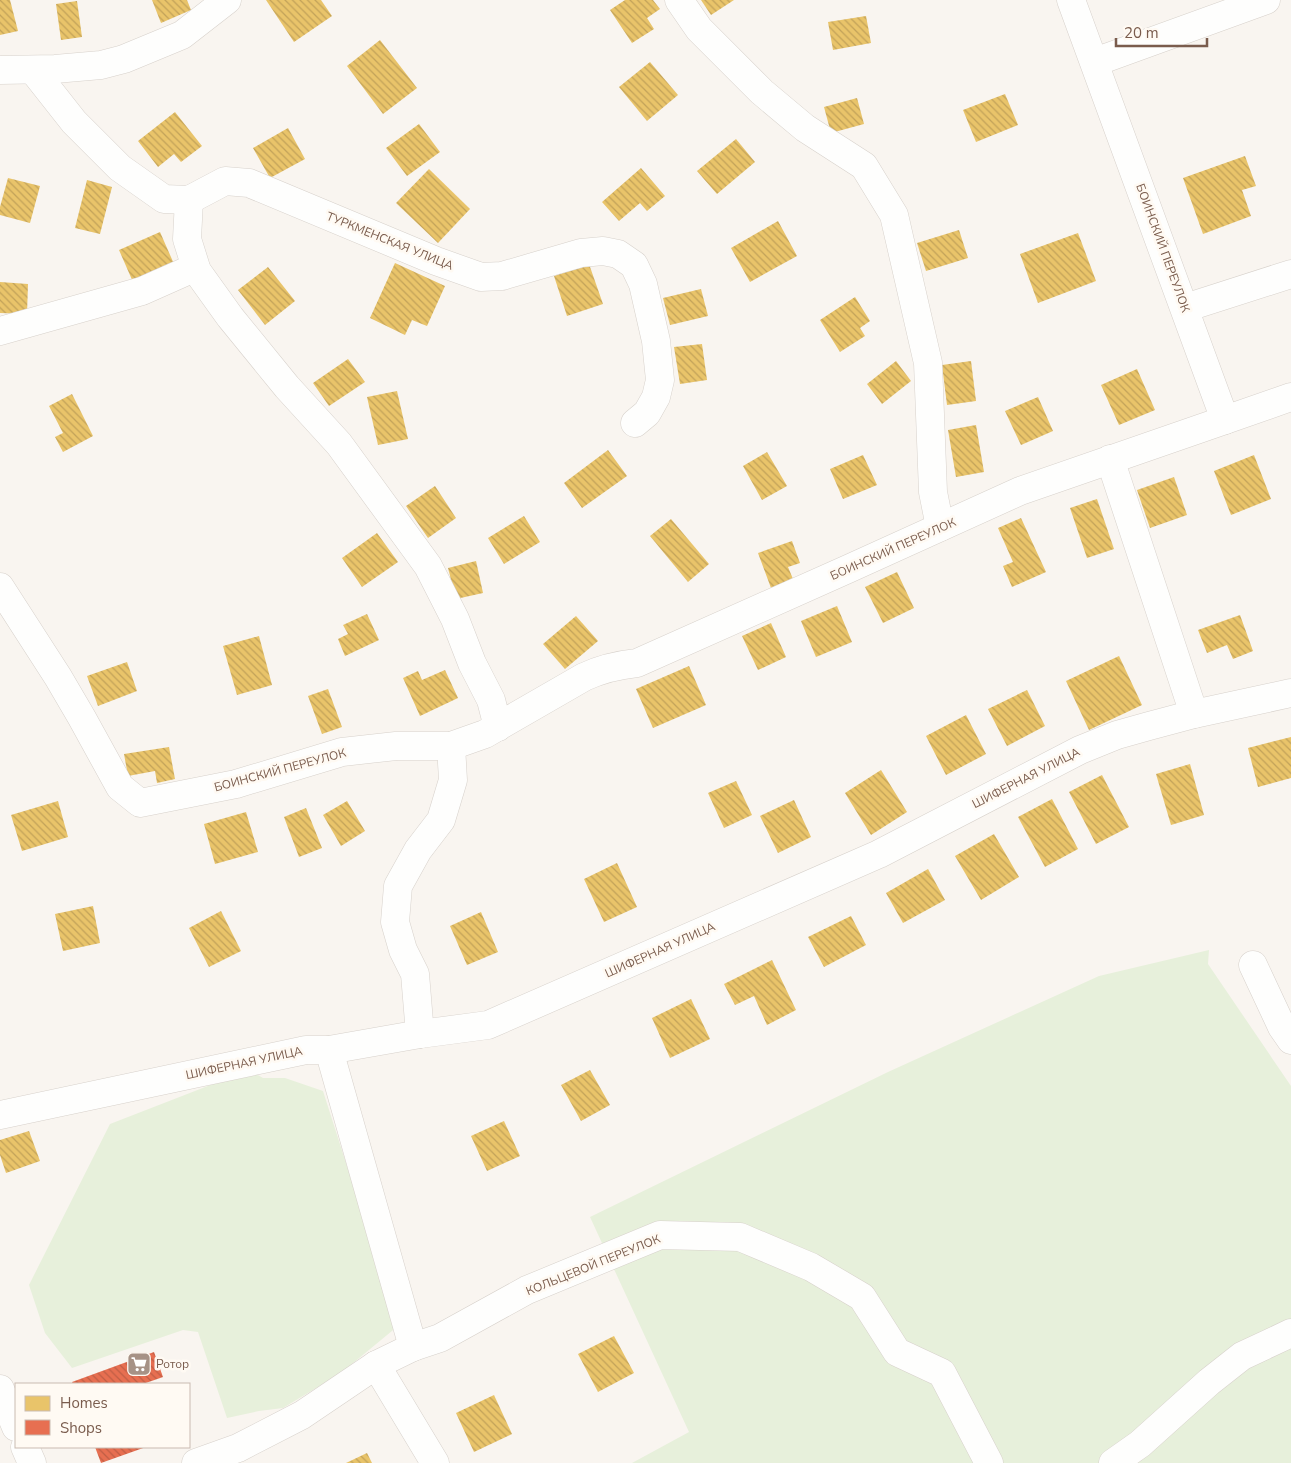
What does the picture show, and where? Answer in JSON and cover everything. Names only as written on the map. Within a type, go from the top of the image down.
[{"type":"street","points":[[0,70],[55,69],[101,64],[124,59],[182,35],[227,0]]},
{"type":"street","points":[[679,0],[699,29],[762,92],[805,128],[864,166],[894,216],[928,363],[933,492],[940,527]]},
{"type":"street","name":"БОИНСКИЙ ПЕРЕУЛОК","points":[[0,587],[58,677],[120,787],[140,803],[236,784],[342,752],[396,746],[451,746],[485,734],[584,677],[600,670],[637,663],[1020,491],[1225,420],[1071,0]]},
{"type":"street","points":[[1094,62],[1266,0]]},
{"type":"street","points":[[33,70],[74,122],[120,168],[164,199],[189,200],[187,239],[197,271],[230,317],[287,387],[339,444],[428,566],[455,619],[472,663],[491,700],[498,727]]},
{"type":"street","name":"ТУРКМЕНСКАЯ УЛИЦА","points":[[189,200],[225,181],[249,184],[436,261],[481,277],[502,276],[581,253],[603,251],[618,254],[634,265],[643,284],[656,341],[660,380],[656,397],[646,413],[635,423]]},
{"type":"street","points":[[0,331],[142,291],[187,271],[197,271]]},
{"type":"street","points":[[1185,308],[1291,274]]},
{"type":"street","points":[[1225,420],[1291,397]]},
{"type":"street","points":[[1110,459],[1194,714]]},
{"type":"street","name":"ШИФЕРНАЯ УЛИЦА","points":[[0,1114],[306,1050],[330,1050],[420,1034],[488,1025],[879,854],[1080,750],[1117,735],[1194,714],[1291,693]]},
{"type":"street","points":[[420,1034],[415,974],[403,950],[395,922],[398,886],[418,850],[441,820],[453,780],[451,746]]},
{"type":"street","points":[[1253,965],[1282,1027],[1291,1040]]},
{"type":"street","points":[[330,1050],[413,1346]]},
{"type":"street","name":"КОЛЬЦЕВОЙ ПЕРЕУЛОК","points":[[196,1463],[238,1448],[302,1415],[376,1365],[413,1346],[440,1338],[527,1290],[660,1235],[740,1237],[811,1267],[862,1298],[898,1352],[942,1372],[989,1463]]},
{"type":"street","points":[[1113,1463],[1140,1444],[1209,1382],[1242,1356],[1291,1334]]},
{"type":"street","points":[[376,1365],[434,1463]]},
{"type":"street","points":[[0,1390],[15,1425]]},
{"type":"street","points":[[25,1448],[32,1463]]},
{"type":"green space","points":[[1209,950],[1208,964],[1291,1086],[1291,1463],[632,1463],[689,1432],[590,1217],[888,1072],[1099,976]]},
{"type":"green space","points":[[249,1070],[263,1078],[285,1078],[323,1091],[398,1326],[341,1373],[283,1408],[227,1418],[198,1332],[183,1330],[72,1368],[45,1333],[29,1285],[110,1124]]},
{"type":"building: Homes","points":[[0,0],[10,0],[18,31],[0,35]]},
{"type":"building: Homes","points":[[152,0],[187,0],[191,10],[161,23]]},
{"type":"building: Homes","points":[[266,0],[321,0],[332,16],[294,42]]},
{"type":"building: Homes","points":[[625,0],[653,0],[660,9],[647,18],[654,29],[632,43],[610,10]]},
{"type":"building: Homes","points":[[701,0],[734,0],[711,15]]},
{"type":"building: Homes","points":[[77,1],[82,37],[61,40],[56,4]]},
{"type":"building: Homes","points":[[866,16],[871,43],[833,50],[828,22]]},
{"type":"building: Homes","points":[[380,40],[417,88],[383,114],[347,66]]},
{"type":"building: Homes","points":[[650,62],[678,95],[647,121],[619,87]]},
{"type":"building: Homes","points":[[1005,94],[1018,125],[976,142],[963,110]]},
{"type":"building: Homes","points":[[857,98],[864,124],[831,133],[824,107]]},
{"type":"building: Homes","points":[[175,112],[202,146],[181,162],[174,154],[158,167],[138,141]]},
{"type":"building: Homes","points":[[419,124],[440,152],[407,176],[386,148]]},
{"type":"building: Homes","points":[[288,128],[305,159],[270,178],[253,148]]},
{"type":"building: Homes","points":[[736,139],[755,162],[717,194],[697,171]]},
{"type":"building: Homes","points":[[1245,156],[1256,186],[1242,190],[1251,216],[1203,234],[1183,178]]},
{"type":"building: Homes","points":[[641,168],[665,196],[647,211],[640,203],[619,221],[602,202]]},
{"type":"building: Homes","points":[[429,169],[470,209],[438,243],[396,203]]},
{"type":"building: Homes","points":[[8,178],[40,186],[30,223],[0,215],[0,207]]},
{"type":"building: Homes","points":[[87,180],[112,187],[100,234],[75,228]]},
{"type":"building: Homes","points":[[778,221],[797,256],[750,282],[731,248]]},
{"type":"building: Homes","points":[[959,230],[968,258],[926,271],[917,243]]},
{"type":"building: Homes","points":[[160,232],[174,264],[133,282],[119,250]]},
{"type":"building: Homes","points":[[1078,233],[1096,281],[1038,303],[1020,254]]},
{"type":"building: Homes","points":[[395,263],[445,286],[427,326],[412,320],[405,335],[370,318]]},
{"type":"building: Homes","points":[[589,264],[603,304],[567,316],[554,276]]},
{"type":"building: Homes","points":[[268,267],[295,301],[265,325],[238,290]]},
{"type":"building: Homes","points":[[0,282],[28,284],[27,314],[0,313]]},
{"type":"building: Homes","points":[[701,289],[708,316],[670,325],[663,298]]},
{"type":"building: Homes","points":[[855,297],[870,321],[860,328],[865,336],[840,352],[820,320]]},
{"type":"building: Homes","points":[[702,344],[707,380],[680,384],[674,347]]},
{"type":"building: Homes","points":[[348,359],[365,382],[329,406],[313,383]]},
{"type":"building: Homes","points":[[896,361],[911,381],[882,404],[867,384]]},
{"type":"building: Homes","points":[[971,361],[976,401],[947,405],[942,365]]},
{"type":"building: Homes","points":[[1137,369],[1155,410],[1119,425],[1101,385]]},
{"type":"building: Homes","points":[[397,391],[408,439],[378,445],[367,397]]},
{"type":"building: Homes","points":[[72,394],[93,436],[63,452],[55,437],[63,433],[49,406]]},
{"type":"building: Homes","points":[[1038,397],[1053,431],[1021,445],[1005,411]]},
{"type":"building: Homes","points":[[976,425],[984,472],[956,477],[948,430]]},
{"type":"building: Homes","points":[[608,450],[627,476],[582,508],[564,483]]},
{"type":"building: Homes","points":[[767,452],[787,486],[762,500],[743,466]]},
{"type":"building: Homes","points":[[863,455],[877,485],[843,499],[830,469]]},
{"type":"building: Homes","points":[[1254,455],[1271,499],[1231,515],[1214,471]]},
{"type":"building: Homes","points":[[1174,477],[1187,515],[1150,528],[1137,490]]},
{"type":"building: Homes","points":[[435,486],[456,518],[428,538],[406,506]]},
{"type":"building: Homes","points":[[1097,499],[1114,549],[1087,558],[1070,508]]},
{"type":"building: Homes","points":[[524,516],[540,542],[504,564],[488,538]]},
{"type":"building: Homes","points":[[1021,518],[1046,572],[1012,587],[1003,566],[1013,562],[998,528]]},
{"type":"building: Homes","points":[[671,519],[709,564],[688,582],[650,536]]},
{"type":"building: Homes","points":[[377,533],[398,562],[362,587],[342,558]]},
{"type":"building: Homes","points":[[792,541],[800,563],[788,567],[793,579],[771,588],[758,553]]},
{"type":"building: Homes","points":[[476,561],[483,593],[456,599],[448,568]]},
{"type":"building: Homes","points":[[897,572],[914,608],[883,623],[865,587]]},
{"type":"building: Homes","points":[[837,606],[852,642],[816,657],[801,621]]},
{"type":"building: Homes","points":[[367,614],[379,640],[345,656],[338,639],[348,634],[343,625]]},
{"type":"building: Homes","points":[[1240,615],[1253,651],[1233,659],[1227,645],[1207,653],[1198,630]]},
{"type":"building: Homes","points":[[576,616],[598,641],[565,669],[543,644]]},
{"type":"building: Homes","points":[[771,623],[786,657],[758,670],[742,636]]},
{"type":"building: Homes","points":[[259,636],[272,685],[237,695],[223,646]]},
{"type":"building: Homes","points":[[1119,656],[1142,705],[1089,730],[1066,681]]},
{"type":"building: Homes","points":[[127,662],[137,691],[98,706],[87,676]]},
{"type":"building: Homes","points":[[689,666],[706,705],[653,728],[636,689]]},
{"type":"building: Homes","points":[[445,670],[458,698],[420,716],[403,678],[418,671],[422,680]]},
{"type":"building: Homes","points":[[328,689],[342,727],[322,734],[308,696]]},
{"type":"building: Homes","points":[[1027,690],[1045,726],[1007,746],[988,709]]},
{"type":"building: Homes","points":[[966,715],[986,754],[946,775],[926,736]]},
{"type":"building: Homes","points":[[1291,737],[1291,778],[1258,787],[1248,748]]},
{"type":"building: Homes","points":[[169,747],[175,779],[157,783],[155,771],[128,776],[124,754]]},
{"type":"building: Homes","points":[[1190,764],[1204,815],[1171,825],[1156,774]]},
{"type":"building: Homes","points":[[881,770],[907,812],[871,835],[845,793]]},
{"type":"building: Homes","points":[[1102,775],[1129,827],[1096,844],[1069,792]]},
{"type":"building: Homes","points":[[736,781],[752,815],[724,828],[708,793]]},
{"type":"building: Homes","points":[[1052,799],[1078,849],[1045,867],[1018,817]]},
{"type":"building: Homes","points":[[794,800],[811,837],[778,853],[760,816]]},
{"type":"building: Homes","points":[[58,801],[68,837],[22,851],[11,815]]},
{"type":"building: Homes","points":[[347,801],[365,831],[341,846],[323,815]]},
{"type":"building: Homes","points":[[306,808],[322,848],[299,857],[284,817]]},
{"type":"building: Homes","points":[[246,812],[258,852],[215,864],[204,824]]},
{"type":"building: Homes","points":[[994,834],[1019,877],[981,900],[955,856]]},
{"type":"building: Homes","points":[[617,863],[637,907],[604,922],[584,879]]},
{"type":"building: Homes","points":[[928,869],[945,900],[903,923],[886,893]]},
{"type":"building: Homes","points":[[93,906],[100,943],[63,951],[55,914]]},
{"type":"building: Homes","points":[[221,911],[241,951],[209,967],[189,928]]},
{"type":"building: Homes","points":[[481,912],[498,952],[467,965],[450,926]]},
{"type":"building: Homes","points":[[851,916],[866,945],[824,967],[808,937]]},
{"type":"building: Homes","points":[[772,960],[796,1010],[767,1025],[754,996],[735,1005],[724,984]]},
{"type":"building: Homes","points":[[691,999],[710,1039],[670,1058],[652,1018]]},
{"type":"building: Homes","points":[[590,1070],[610,1105],[581,1121],[561,1085]]},
{"type":"building: Homes","points":[[504,1121],[520,1156],[487,1171],[471,1136]]},
{"type":"building: Homes","points":[[29,1131],[40,1161],[6,1173],[0,1155],[0,1140]]},
{"type":"building: Homes","points":[[614,1336],[634,1373],[598,1392],[578,1354]]},
{"type":"building: Homes","points":[[494,1395],[512,1434],[474,1452],[456,1413]]},
{"type":"building: Homes","points":[[367,1453],[372,1463],[346,1463]]},
{"type":"building: Shops","name":"Poтор","points":[[154,1352],[163,1377],[146,1383],[72,1382]]},
{"type":"building: Shops","points":[[95,1448],[143,1448],[101,1463]]},
{"type":"place","name":"Poтор","points":[[139,1364]]}]
